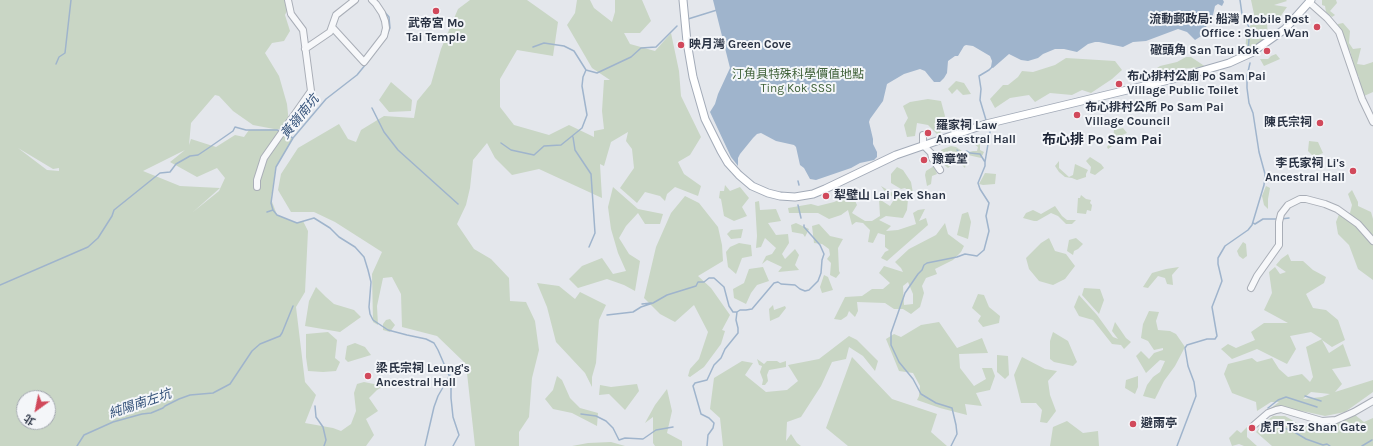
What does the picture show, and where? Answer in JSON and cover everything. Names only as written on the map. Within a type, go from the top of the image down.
[{"type":"main road","points":[[683,0],[689,60],[693,77],[705,119],[721,151],[728,163],[752,186],[768,194],[795,197],[813,194],[833,186],[896,155],[986,124],[1177,78],[1229,63],[1251,53],[1270,41],[1285,29],[1310,1]]},
{"type":"street","points":[[257,187],[257,180],[264,158],[311,91],[303,30],[291,14],[288,0]]},
{"type":"street","points":[[305,49],[330,32],[336,15],[355,0]]},
{"type":"street","points":[[332,27],[364,62],[384,36],[386,28],[382,13],[372,0]]},
{"type":"street","points":[[1310,1],[1328,18],[1339,32],[1362,99],[1373,122]]},
{"type":"street","points":[[923,135],[923,145],[931,153],[932,158],[940,170]]},
{"type":"street","points":[[1251,288],[1257,276],[1279,245],[1280,219],[1284,210],[1300,199],[1316,201],[1333,207],[1358,224],[1373,241]]},
{"type":"street","points":[[1252,426],[1268,413],[1281,409],[1322,421],[1336,420],[1373,401]]},
{"type":"green space","points":[[0,0],[289,0],[289,7],[285,15],[290,31],[284,41],[272,43],[265,53],[279,76],[287,104],[289,124],[277,130],[293,138],[276,167],[271,199],[277,215],[297,223],[303,221],[308,231],[305,292],[296,307],[305,382],[316,395],[305,423],[341,431],[351,424],[356,411],[354,393],[357,384],[364,382],[384,386],[377,390],[369,398],[378,411],[366,419],[374,435],[366,446],[0,446]],"holes":[[[215,95],[219,96],[233,111],[253,125],[274,129],[249,130],[244,137],[235,135],[216,147],[191,139],[189,145],[191,123]],[[18,148],[53,169],[59,168],[59,171],[47,170]],[[185,150],[170,162],[197,177],[217,168],[225,178],[219,191],[193,212],[220,188],[180,186],[143,171]]]},
{"type":"green space","points":[[470,0],[527,0],[558,22],[553,56],[517,50],[500,79],[500,107],[514,125],[549,135],[569,125],[594,137],[594,131],[604,129],[602,111],[604,80],[610,80],[592,68],[567,25],[575,13],[577,0],[590,0],[594,8],[612,22],[615,12],[615,0],[642,0],[651,21],[640,33],[624,33],[630,44],[655,51],[671,33],[679,71],[681,96],[701,137],[690,155],[678,162],[684,174],[701,186],[698,196],[675,187],[667,194],[665,201],[660,196],[645,192],[637,203],[620,188],[634,168],[632,149],[626,141],[628,132],[611,142],[604,166],[600,164],[602,198],[539,169],[512,175],[495,158],[487,143],[473,160],[470,188],[466,205],[457,224],[474,249],[491,259],[509,278],[510,301],[526,302],[535,321],[539,350],[532,378],[529,417],[519,432],[519,446],[475,446],[466,364],[437,336],[402,327],[401,294],[392,277],[383,278],[377,306],[378,325],[373,322],[372,274],[382,252],[335,222],[314,212],[291,212],[278,190],[281,174],[298,148],[339,124],[348,139],[356,142],[361,130],[384,116],[414,118],[417,101],[431,84],[441,49],[458,9]]},
{"type":"green space","points":[[1251,0],[1286,0],[1287,1],[1274,5],[1287,7],[1278,20],[1275,18],[1267,22],[1268,40],[1245,53],[1246,40],[1254,14]]},
{"type":"green space","points":[[1322,0],[1336,0],[1337,3],[1330,11],[1335,15],[1332,17],[1326,12],[1325,6],[1322,5]]},
{"type":"green space","points":[[1343,23],[1350,31],[1349,43],[1353,49],[1361,48],[1357,64],[1364,65],[1373,62],[1373,92],[1364,96],[1357,79],[1359,77],[1353,67],[1350,51],[1335,32],[1338,24]]},
{"type":"green space","points":[[1276,54],[1280,59],[1264,66],[1260,59],[1268,59]]},
{"type":"green space","points":[[1186,57],[1191,57],[1206,67],[1178,69],[1159,74],[1157,68],[1160,66],[1177,62]]},
{"type":"green space","points":[[1066,58],[1115,61],[1122,70],[1112,79],[1091,93],[1082,90],[1072,95],[1050,93],[1035,102],[1029,95],[1010,98],[995,108],[990,99],[1003,85],[1008,85],[1018,77],[1022,71],[1033,72],[1055,65]]},
{"type":"green space","points":[[956,81],[964,83],[971,94],[963,95],[957,89],[952,94],[948,89]]},
{"type":"green space","points":[[391,82],[412,100],[411,111],[389,112],[379,100]]},
{"type":"green space","points":[[928,99],[941,101],[945,116],[941,132],[938,135],[928,125],[917,123],[915,136],[907,137],[904,125],[908,118],[903,106],[910,102]]},
{"type":"green space","points":[[1123,128],[1127,133],[1120,136],[1119,138],[1121,140],[1108,149],[1107,147],[1113,138],[1114,130]]},
{"type":"green space","points":[[984,136],[985,143],[980,144],[980,150],[984,152],[981,158],[968,155],[965,156],[967,159],[965,168],[960,163],[963,158],[960,158],[948,168],[941,162],[941,159],[950,160],[954,156],[952,151],[948,156],[943,156],[941,150],[951,146],[956,147],[965,153],[977,151],[978,147],[970,141]]},
{"type":"green space","points":[[1309,141],[1318,142],[1323,153],[1314,157],[1308,151]]},
{"type":"green space","points":[[1090,157],[1101,164],[1104,168],[1095,175],[1090,173],[1091,167],[1086,161]]},
{"type":"green space","points":[[1059,161],[1059,168],[1069,177],[1073,175],[1075,164],[1088,170],[1086,177],[1077,180],[1065,177],[1055,166]]},
{"type":"green space","points":[[934,166],[937,174],[932,176],[931,184],[927,186],[925,175],[926,171]]},
{"type":"green space","points":[[897,167],[903,170],[911,182],[913,193],[905,188],[901,189],[891,183],[891,174]]},
{"type":"green space","points":[[985,173],[996,174],[995,184],[979,184]]},
{"type":"green space","points":[[725,185],[730,191],[740,187],[749,198],[742,207],[747,216],[734,221],[724,216],[721,199],[719,198],[720,191],[724,191]]},
{"type":"green space","points":[[881,186],[896,195],[908,199],[907,210],[903,218],[886,216],[879,220],[891,226],[886,231],[898,230],[916,224],[913,213],[918,210],[925,209],[919,221],[926,218],[928,225],[887,261],[881,258],[885,252],[889,250],[885,247],[885,235],[878,233],[873,243],[868,242],[870,230],[863,223],[856,222],[852,225],[848,210],[841,215],[829,219],[818,213],[789,213],[788,208],[811,204],[818,206],[834,202],[852,194],[857,205],[852,213],[865,221],[872,221],[880,216],[879,199],[890,206],[895,198],[886,193]]},
{"type":"green space","points":[[1266,186],[1270,188],[1268,209],[1264,205],[1262,196]]},
{"type":"green space","points":[[613,187],[638,209],[663,214],[660,224],[645,224],[638,213],[626,226],[619,238],[629,254],[640,261],[635,291],[607,279],[578,288],[569,279],[582,266],[602,258],[613,274],[626,271],[618,253],[611,229],[608,207]]},
{"type":"green space","points":[[1352,190],[1358,202],[1358,206],[1371,212],[1373,219],[1373,280],[1358,269],[1349,245],[1338,234],[1336,222],[1340,212],[1350,213],[1352,205],[1348,194]]},
{"type":"green space","points":[[1081,195],[1086,199],[1091,200],[1091,211],[1087,210],[1086,214],[1077,213],[1078,198],[1080,198]]},
{"type":"green space","points":[[685,196],[699,203],[718,227],[722,245],[723,261],[698,276],[711,288],[730,315],[722,330],[725,331],[721,344],[704,367],[690,377],[688,376],[690,369],[699,359],[708,332],[694,305],[675,322],[660,314],[644,298],[656,247],[671,213]]},
{"type":"green space","points":[[759,201],[760,210],[776,209],[781,221],[768,223],[776,235],[788,234],[789,243],[782,254],[785,259],[795,249],[799,255],[795,265],[799,270],[778,272],[782,267],[767,260],[762,264],[766,256],[772,254],[776,248],[765,238],[761,247],[756,248],[757,236],[755,202]]},
{"type":"green space","points":[[1055,206],[1067,220],[1076,220],[1072,224],[1066,224],[1058,216],[1051,213],[1037,221],[1023,218],[1026,213],[1033,210],[1041,214]]},
{"type":"green space","points":[[968,212],[971,222],[968,239],[957,235],[962,214]]},
{"type":"green space","points":[[796,223],[809,229],[805,237],[803,234],[792,232],[791,225]]},
{"type":"green space","points":[[945,223],[948,234],[964,246],[961,252],[953,260],[935,269],[937,274],[926,278],[922,286],[924,293],[920,307],[911,314],[903,309],[894,309],[885,303],[857,302],[858,311],[855,317],[849,311],[847,316],[841,320],[834,319],[845,297],[862,296],[872,289],[883,289],[890,283],[879,273],[884,266],[903,272],[895,262],[909,249],[936,235]],"holes":[[[908,282],[913,294],[913,304],[904,305],[903,286]]]},
{"type":"green space","points":[[819,224],[830,236],[843,239],[838,248],[840,273],[836,278],[830,275],[831,263],[827,259],[830,255],[829,249],[822,244],[814,243],[812,226]]},
{"type":"green space","points":[[743,229],[741,238],[731,239],[727,234],[731,230]]},
{"type":"green space","points":[[1049,238],[1055,251],[1066,254],[1075,266],[1065,279],[1053,285],[1039,281],[1029,269],[1026,258],[1041,243]]},
{"type":"green space","points":[[1076,238],[1083,244],[1074,251],[1073,255],[1067,251],[1069,240]]},
{"type":"green space","points":[[1243,242],[1246,244],[1247,256],[1243,259],[1239,256],[1237,251]]},
{"type":"green space","points":[[739,243],[751,245],[752,256],[742,258],[736,274],[728,267],[726,252],[730,247]]},
{"type":"green space","points":[[1288,254],[1291,261],[1303,261],[1313,270],[1326,277],[1324,283],[1306,294],[1313,308],[1326,310],[1338,320],[1345,340],[1332,347],[1322,340],[1329,353],[1343,344],[1351,366],[1332,369],[1342,384],[1335,392],[1373,380],[1373,392],[1345,412],[1325,416],[1277,408],[1263,414],[1279,402],[1271,402],[1257,411],[1256,402],[1232,393],[1224,374],[1228,364],[1252,358],[1257,362],[1272,358],[1279,369],[1288,377],[1302,374],[1310,382],[1313,377],[1306,347],[1322,339],[1311,332],[1290,336],[1296,349],[1287,364],[1257,349],[1232,359],[1221,349],[1228,344],[1236,348],[1255,340],[1251,332],[1264,323],[1288,323],[1264,310],[1272,293],[1269,272],[1275,267],[1280,274],[1286,272],[1276,265]],"holes":[[[1311,392],[1330,394],[1322,397],[1303,399]]]},
{"type":"green space","points":[[763,267],[769,281],[757,285],[746,304],[734,298],[733,289],[744,283],[749,269]]},
{"type":"green space","points":[[1179,267],[1172,275],[1173,285],[1167,284],[1165,278],[1158,276],[1148,288],[1143,287],[1152,273]]},
{"type":"green space","points":[[824,275],[828,277],[833,290],[822,293],[820,287]]},
{"type":"green space","points":[[537,283],[559,286],[575,299],[580,292],[606,305],[599,320],[596,363],[592,377],[592,387],[585,373],[556,342],[547,307]]},
{"type":"green space","points":[[316,287],[334,304],[354,310],[361,317],[340,332],[305,326],[309,301]]},
{"type":"green space","points":[[1084,288],[1100,289],[1104,300],[1099,314],[1082,295]]},
{"type":"green space","points":[[978,294],[984,295],[989,307],[1000,316],[999,323],[983,327],[978,321],[981,316],[972,308]]},
{"type":"green space","points":[[1079,295],[1097,315],[1113,337],[1118,339],[1112,331],[1115,322],[1126,338],[1131,342],[1124,349],[1121,345],[1112,344],[1093,320],[1079,316],[1074,307]]},
{"type":"green space","points":[[773,305],[774,310],[785,306],[786,308],[779,317],[770,321],[769,309]]},
{"type":"green space","points":[[1149,311],[1159,312],[1156,321],[1158,330],[1170,331],[1176,334],[1185,347],[1155,399],[1143,396],[1147,385],[1153,377],[1160,372],[1165,361],[1160,360],[1146,373],[1136,356],[1141,351],[1149,359],[1154,353],[1163,350],[1163,348],[1154,350],[1148,341],[1141,338],[1143,324]]},
{"type":"green space","points":[[390,319],[395,325],[390,332],[383,330],[383,324],[386,320]]},
{"type":"green space","points":[[939,322],[957,348],[982,338],[988,353],[959,354],[960,368],[974,386],[986,379],[982,368],[992,368],[995,376],[990,390],[976,393],[982,406],[965,404],[967,415],[917,400],[920,386],[913,373],[899,371],[886,339],[894,334],[901,337],[921,325]]},
{"type":"green space","points":[[328,332],[337,340],[335,358],[340,362],[336,371],[308,371],[306,357],[306,334]]},
{"type":"green space","points":[[1053,332],[1068,341],[1077,362],[1073,366],[1054,362],[1050,359],[1050,341]]},
{"type":"green space","points":[[849,336],[857,340],[878,361],[875,371],[863,356],[849,347],[846,359],[832,362],[821,386],[801,417],[787,422],[786,441],[791,434],[801,446],[723,446],[720,418],[710,409],[714,378],[742,361],[753,363],[745,375],[766,392],[787,390],[798,381],[788,365],[819,359]]},
{"type":"green space","points":[[355,343],[365,347],[371,355],[348,362],[345,359],[347,346]]},
{"type":"green space","points":[[997,355],[1008,356],[1009,375],[1005,379],[997,372]]},
{"type":"green space","points":[[852,357],[892,399],[937,414],[931,432],[947,446],[848,446],[826,428]]},
{"type":"green space","points":[[1022,357],[1045,369],[1057,371],[1048,381],[1050,395],[1056,411],[1047,423],[1040,422],[1042,410],[1036,403],[1021,403],[1014,375]]},
{"type":"green space","points":[[757,359],[764,364],[767,361],[777,361],[780,363],[786,361],[786,367],[769,370],[767,375],[768,381],[765,385],[762,385],[763,380],[760,372],[762,366],[759,365]]},
{"type":"green space","points":[[557,376],[562,380],[570,398],[580,408],[598,413],[597,426],[572,413],[553,409],[545,399],[553,390]]},
{"type":"green space","points":[[1138,376],[1138,387],[1135,394],[1125,388],[1126,380]]},
{"type":"green space","points":[[637,384],[639,391],[625,410],[609,394],[599,395],[600,385],[611,387]]},
{"type":"green space","points":[[667,389],[672,411],[667,433],[682,441],[682,446],[655,446],[653,443],[653,417],[645,423],[655,405]]},
{"type":"green space","points":[[1355,415],[1364,422],[1373,418],[1373,446],[1272,446],[1256,432],[1273,416],[1285,416],[1302,426],[1321,426]]},
{"type":"green space","points":[[1067,421],[1083,433],[1098,431],[1099,446],[1050,446],[1053,427]]},
{"type":"green space","points":[[1247,427],[1247,437],[1257,446],[1244,446],[1239,444],[1232,446],[1229,438],[1237,430],[1241,433]]},
{"type":"green space","points":[[611,442],[625,446],[572,446],[588,443]]},
{"type":"water","name":"汀角具特殊科學價值地點 Ting Kok SSSI","points":[[713,0],[1223,0],[1224,2],[1222,6],[1218,4],[1215,6],[1213,15],[1208,22],[1203,35],[1195,40],[1187,32],[1178,29],[1146,41],[1133,42],[1123,47],[1095,42],[1088,44],[1077,52],[1064,49],[1055,49],[1038,58],[1028,61],[1021,60],[1009,54],[993,68],[991,67],[992,61],[990,56],[973,46],[966,45],[958,56],[955,56],[948,61],[947,73],[940,82],[934,82],[925,71],[920,69],[904,74],[887,84],[883,101],[869,122],[873,144],[877,152],[877,157],[874,160],[860,163],[851,168],[816,180],[810,179],[804,168],[800,165],[796,147],[794,145],[776,141],[761,133],[757,134],[753,138],[740,154],[738,158],[738,166],[731,157],[710,112],[715,104],[730,68]]},
{"type":"waterway","points":[[56,64],[59,57],[65,53],[71,0]]},
{"type":"waterway","points":[[1240,0],[1242,14],[1250,29],[1248,50]]},
{"type":"waterway","name":"黃嶺南坑","points":[[383,10],[389,17],[390,28],[386,37]]},
{"type":"waterway","points":[[688,19],[717,10]]},
{"type":"waterway","points":[[501,143],[511,150],[534,155],[544,146],[561,145],[582,128],[587,115],[582,86],[583,77],[586,70],[597,73],[631,57],[641,48],[656,47],[677,26]]},
{"type":"waterway","points":[[533,47],[544,43],[564,46],[574,51],[586,70]]},
{"type":"waterway","points":[[1177,446],[1196,396],[1185,348],[1187,345],[1207,339],[1215,339],[1217,336],[1212,307],[1222,281],[1218,258],[1225,246],[1248,230],[1252,225],[1264,185],[1265,174],[1259,152],[1253,113],[1249,103],[1247,88],[1247,76],[1250,63]]},
{"type":"waterway","name":"黃嶺南坑","points":[[366,64],[357,75],[326,99],[293,138],[276,167],[271,203],[273,210],[277,215],[297,223],[314,218],[355,247],[364,257],[371,282],[369,307],[373,320],[388,330],[426,339],[434,343],[451,380],[453,417],[459,435],[453,446]]},
{"type":"waterway","points":[[986,120],[980,100],[981,89],[979,76],[992,67]]},
{"type":"waterway","points":[[372,108],[384,132],[398,150],[458,204]]},
{"type":"waterway","points":[[0,285],[88,247],[98,238],[112,216],[114,210],[160,173],[170,172],[176,164],[190,156],[198,155],[233,131],[235,127],[246,130],[280,131]]},
{"type":"waterway","points":[[985,162],[990,132]]},
{"type":"waterway","points":[[283,133],[293,138]]},
{"type":"waterway","points":[[573,137],[575,150],[591,174],[595,233],[589,247]]},
{"type":"waterway","points":[[951,446],[957,434],[952,408],[936,403],[921,394],[913,379],[899,362],[891,345],[891,333],[905,293],[924,265],[965,254],[977,256],[984,250],[989,231],[986,216],[989,203],[978,183],[985,166],[985,162],[980,154],[970,153],[967,151],[961,154],[957,150]]},
{"type":"waterway","points":[[798,181],[799,185]]},
{"type":"waterway","points":[[798,205],[801,218]]},
{"type":"waterway","name":"黃嶺南坑","points":[[267,212],[273,210]]},
{"type":"waterway","points":[[1281,219],[1289,218]]},
{"type":"waterway","points":[[1253,223],[1255,224],[1263,219],[1277,219]]},
{"type":"waterway","points":[[607,315],[633,312],[667,295],[696,286],[698,282],[704,282],[709,278],[714,278],[724,287],[729,306],[733,312],[752,309],[774,283],[778,282],[781,284],[795,285],[805,291],[809,290],[818,281],[824,254],[820,245],[804,227],[804,225]]},
{"type":"waterway","points":[[642,304],[651,303]]},
{"type":"waterway","name":"純陽南左坑","points":[[77,446],[84,435],[113,422],[151,413],[190,395],[213,393],[230,384],[252,351],[260,344],[280,336],[293,306]]},
{"type":"waterway","points":[[707,446],[708,435],[713,428],[714,423],[709,418],[701,414],[693,386],[695,383],[707,380],[714,365],[721,358],[725,349],[738,333],[736,320],[737,312]]},
{"type":"waterway","points":[[425,446],[434,407],[438,396],[450,375]]},
{"type":"waterway","points":[[1305,396],[1321,401]]},
{"type":"waterway","points":[[1268,408],[1278,400],[1286,397],[1317,407]]},
{"type":"waterway","points":[[315,406],[316,417],[323,427],[326,440],[324,446]]},
{"type":"waterway","points":[[581,414],[596,416],[606,421],[613,428],[619,440],[625,438],[643,439],[656,430],[673,427]]},
{"type":"waterway","points":[[1273,422],[1306,439],[1330,446]]},
{"type":"waterway","points":[[1362,446],[1372,440]]},
{"type":"place","name":"武帝宮 Mo Tai Temple","points":[[436,11]]},
{"type":"place","name":"流動郵政局: 船灣 Mobile Post Office : Shuen Wan","points":[[1317,27]]},
{"type":"place","name":"映月灣 Green Cove","points":[[681,45]]},
{"type":"place","name":"䃟頭角 San Tau Kok","points":[[1267,51]]},
{"type":"place","name":"布心排村公廁 Po Sam Pai Village Public Toilet","points":[[1119,84]]},
{"type":"place","name":"布心排村公所 Po Sam Pai Village Council","points":[[1077,115]]},
{"type":"place","name":"陳氏宗祠","points":[[1320,123]]},
{"type":"place","name":"羅家祠 Law Ancestral Hall","points":[[928,133]]},
{"type":"place","name":"豫章堂","points":[[924,160]]},
{"type":"place","name":"李氏家祠 Li's Ancestral Hall","points":[[1353,171]]},
{"type":"place","name":"犁壁山 Lai Pek Shan","points":[[826,196]]},
{"type":"place","name":"梁氏宗祠 Leung's Ancestral Hall","points":[[368,376]]},
{"type":"place","name":"避雨亭","points":[[1133,424]]},
{"type":"place","name":"虎門 Tsz Shan Gate","points":[[1252,428]]},
{"type":"district","name":"布心排 Po Sam Pai","points":[[1102,140]]}]
